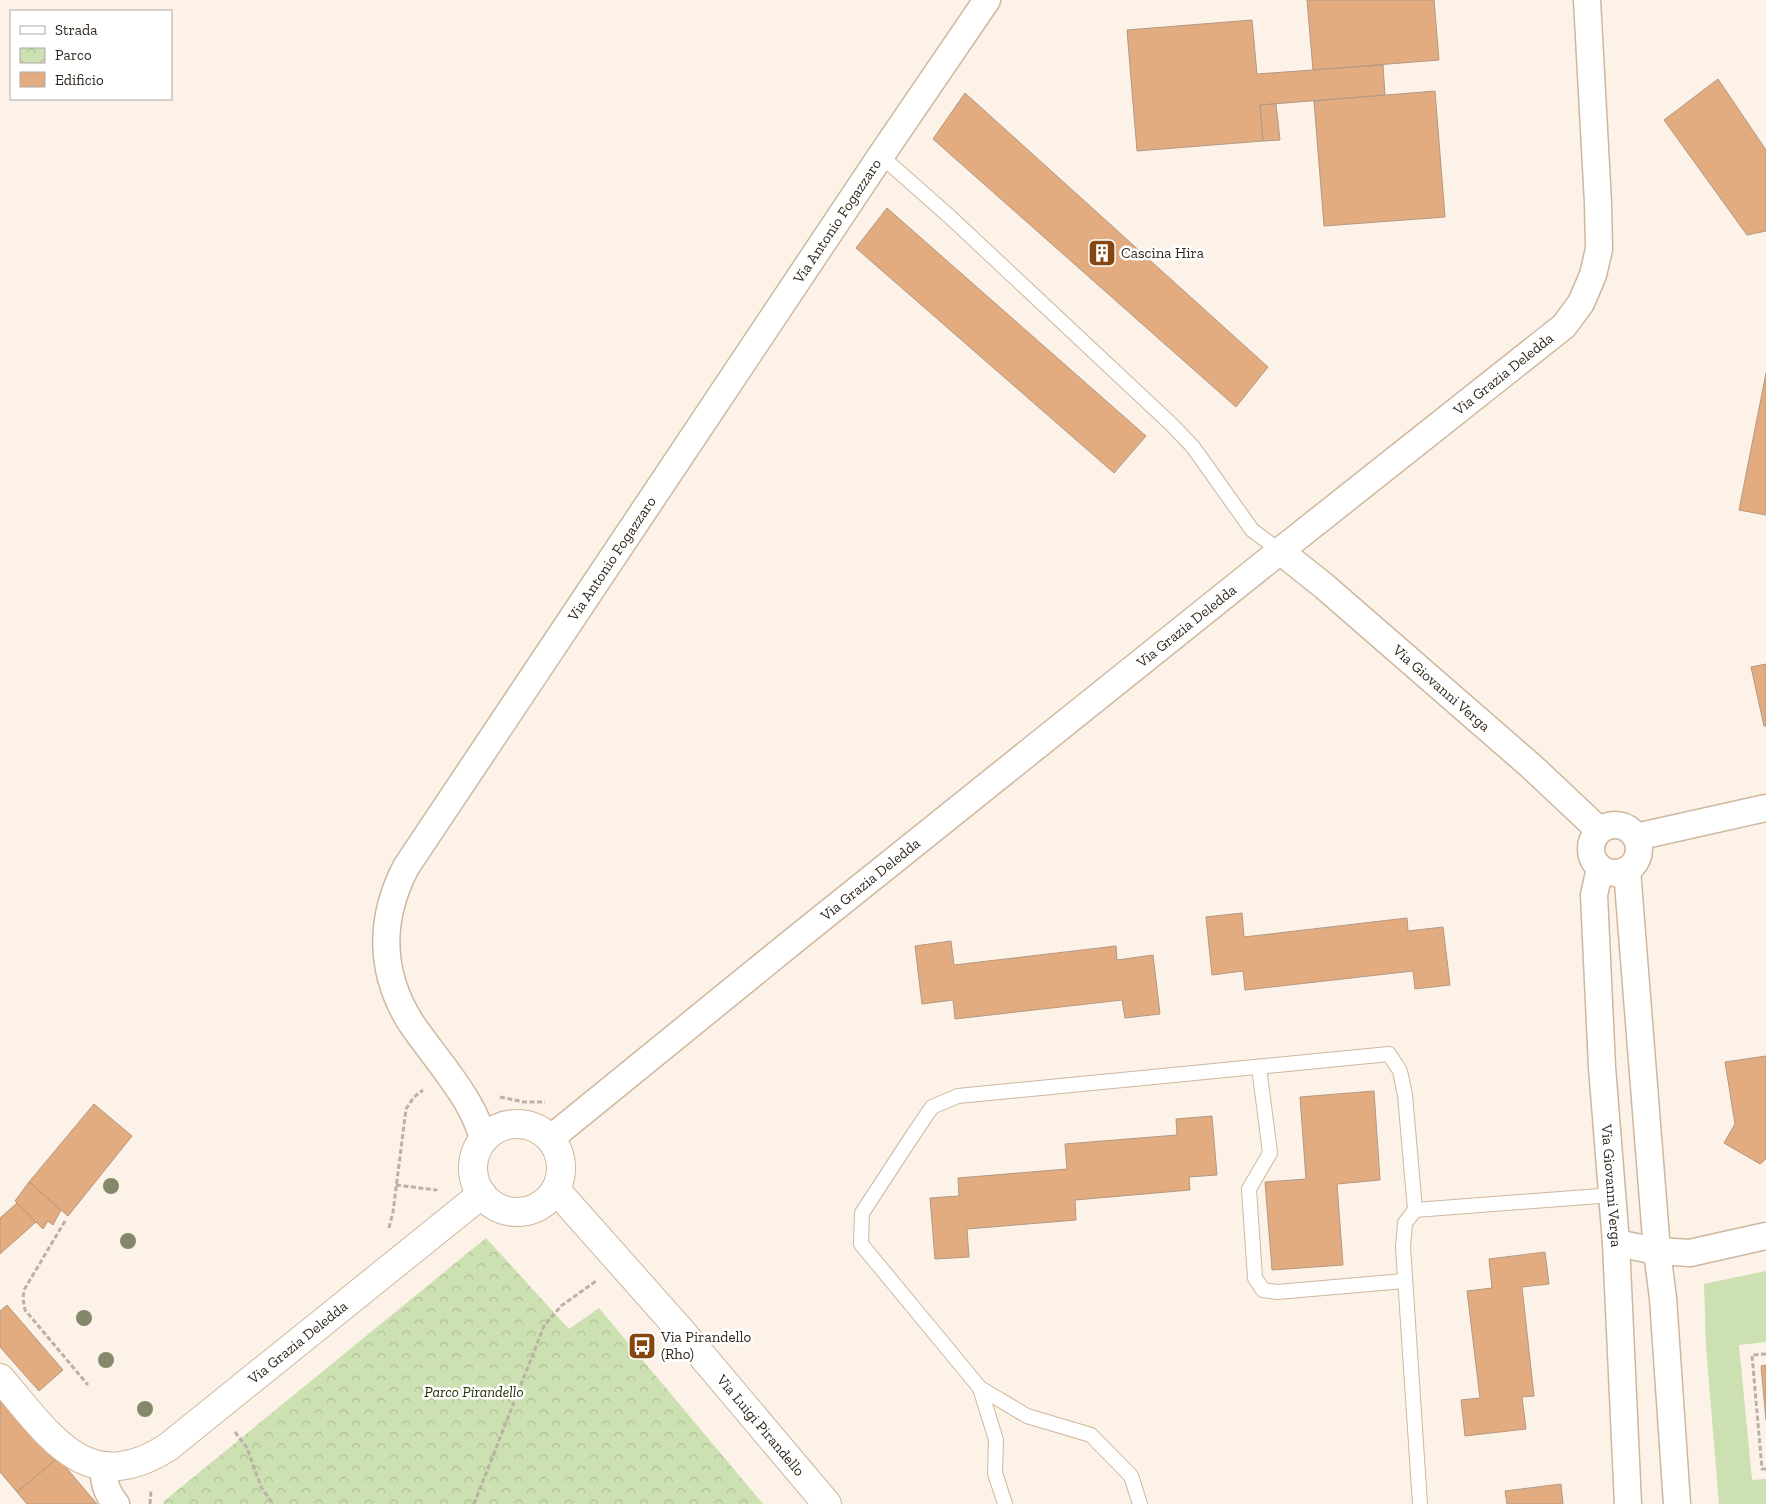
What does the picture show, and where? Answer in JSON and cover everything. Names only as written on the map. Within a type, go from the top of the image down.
[{"type":"street","name":"Via Antonio Fogazzaro","points":[[483,1139],[476,1118],[465,1097],[410,1021],[389,972],[386,939],[389,909],[395,887],[406,867],[881,156],[988,0]]},
{"type":"street","name":"Via Grazia Deledda","points":[[551,1138],[1280,551],[1540,347],[1564,326],[1581,303],[1593,275],[1599,249],[1587,0]]},
{"type":"street","name":"Via Giovanni Verga","points":[[1280,551],[1324,586],[1531,766],[1599,830]]},
{"type":"street","points":[[1636,837],[1766,808]]},
{"type":"street","points":[[1612,824],[1619,825],[1632,831],[1636,837],[1639,852],[1637,858],[1627,870],[1613,873],[1600,868],[1595,863],[1590,850],[1591,842],[1599,830],[1612,824]]},
{"type":"street","name":"Via Giovanni Verga","points":[[1600,868],[1594,895],[1602,1067],[1616,1243],[1628,1504]]},
{"type":"street","points":[[1627,870],[1663,1298],[1677,1504]]},
{"type":"street","points":[[510,1124],[525,1124],[540,1128],[551,1138],[558,1150],[562,1163],[561,1177],[556,1190],[547,1201],[535,1209],[520,1212],[506,1211],[492,1205],[477,1186],[473,1166],[478,1147],[483,1139],[495,1129],[510,1124]]},
{"type":"street","name":"Via Luigi Pirandello","points":[[556,1190],[682,1332],[827,1504]]},
{"type":"street","name":"Via Grazia Deledda","points":[[106,1491],[128,1466],[151,1458],[168,1447],[482,1194]]},
{"type":"street","points":[[1616,1243],[1658,1252],[1690,1253],[1766,1236]]},
{"type":"street","points":[[0,1378],[49,1434],[63,1448],[76,1457],[106,1491]]},
{"type":"lane","points":[[881,156],[949,216],[1171,424],[1192,447],[1252,530],[1280,551]]},
{"type":"lane","points":[[1140,1504],[1131,1476],[1091,1435],[1027,1416],[980,1388],[861,1244],[862,1213],[932,1107],[958,1096],[1389,1054],[1400,1071],[1405,1094],[1415,1210],[1404,1223],[1403,1247],[1420,1504]]},
{"type":"lane","points":[[1259,1066],[1270,1154],[1249,1189],[1255,1278],[1263,1290],[1277,1292],[1404,1281]]},
{"type":"lane","points":[[1415,1210],[1613,1195]]},
{"type":"lane","points":[[980,1388],[996,1440],[996,1472],[1005,1504]]},
{"type":"path","points":[[384,1234],[389,1228],[393,1212],[406,1109],[414,1097],[447,1072]]},
{"type":"path","points":[[494,1095],[524,1102],[548,1102]]},
{"type":"path","points":[[396,1185],[436,1190],[435,1200]]},
{"type":"path","points":[[65,1221],[24,1290],[23,1300],[25,1310],[88,1385]]},
{"type":"path","points":[[474,1504],[544,1326],[561,1306],[598,1279]]},
{"type":"path","points":[[1766,1354],[1752,1355],[1762,1469],[1766,1469]]},
{"type":"path","points":[[232,1428],[247,1448],[261,1487],[273,1504]]},
{"type":"green space","name":"Parco Pirandello","points":[[486,1238],[569,1329],[599,1308],[763,1504],[164,1504],[163,1502]]},
{"type":"green space","points":[[1766,1271],[1766,1342],[1739,1345],[1752,1480],[1766,1479],[1766,1504],[1719,1504],[1706,1347],[1704,1284]]},
{"type":"building","points":[[1307,0],[1434,0],[1439,60],[1313,70]]},
{"type":"building","points":[[1252,20],[1257,74],[1383,65],[1385,95],[1260,105],[1263,141],[1137,151],[1127,30]]},
{"type":"building","points":[[1718,79],[1766,150],[1766,231],[1747,235],[1664,120]]},
{"type":"building","points":[[1435,91],[1445,217],[1324,226],[1314,101]]},
{"type":"building","name":"Cascina Hira","points":[[965,93],[1268,367],[1236,407],[933,139]]},
{"type":"building","points":[[1276,104],[1280,140],[1263,141],[1260,105]]},
{"type":"building","points":[[887,208],[1146,436],[1114,473],[856,248]]},
{"type":"building","points":[[1766,373],[1766,515],[1739,510]]},
{"type":"building","points":[[1766,664],[1766,726],[1764,726],[1751,667]]},
{"type":"building","points":[[1242,913],[1244,937],[1407,918],[1408,931],[1443,927],[1450,985],[1415,989],[1413,971],[1245,990],[1243,971],[1212,975],[1206,917]]},
{"type":"building","points":[[951,941],[954,965],[1116,946],[1117,960],[1153,955],[1160,1014],[1125,1018],[1122,1000],[955,1019],[953,1000],[922,1004],[915,946]]},
{"type":"building","points":[[1766,1056],[1766,1159],[1760,1164],[1724,1143],[1735,1124],[1725,1062]]},
{"type":"building","points":[[1374,1091],[1380,1180],[1337,1184],[1343,1265],[1272,1270],[1265,1182],[1306,1179],[1300,1097]]},
{"type":"building","points":[[94,1104],[132,1136],[68,1216],[29,1182]]},
{"type":"building","points":[[1212,1116],[1217,1175],[1189,1177],[1190,1190],[1075,1200],[1076,1220],[967,1229],[969,1257],[935,1259],[930,1198],[959,1196],[958,1178],[1067,1169],[1065,1144],[1177,1135],[1176,1119]]},
{"type":"building","points":[[29,1182],[61,1210],[53,1225],[48,1221],[43,1229],[15,1201]]},
{"type":"building","points":[[17,1203],[36,1222],[0,1254],[0,1218]]},
{"type":"building","points":[[1545,1252],[1549,1284],[1522,1287],[1534,1396],[1522,1397],[1526,1429],[1465,1436],[1461,1400],[1480,1398],[1467,1291],[1492,1288],[1489,1259]]},
{"type":"building","points":[[7,1305],[63,1370],[39,1391],[0,1347],[0,1311]]},
{"type":"building","points":[[1766,1365],[1766,1420],[1761,1366]]},
{"type":"building","points":[[0,1389],[58,1458],[17,1492],[0,1472]]},
{"type":"building","points":[[58,1458],[97,1504],[27,1504],[17,1492]]},
{"type":"building","points":[[1561,1484],[1563,1504],[1507,1504],[1505,1491]]},
{"type":"place","name":"Cascina Hira","points":[[1102,253]]},
{"type":"place","name":"Via Pirandello (Rho)","points":[[642,1346]]}]
